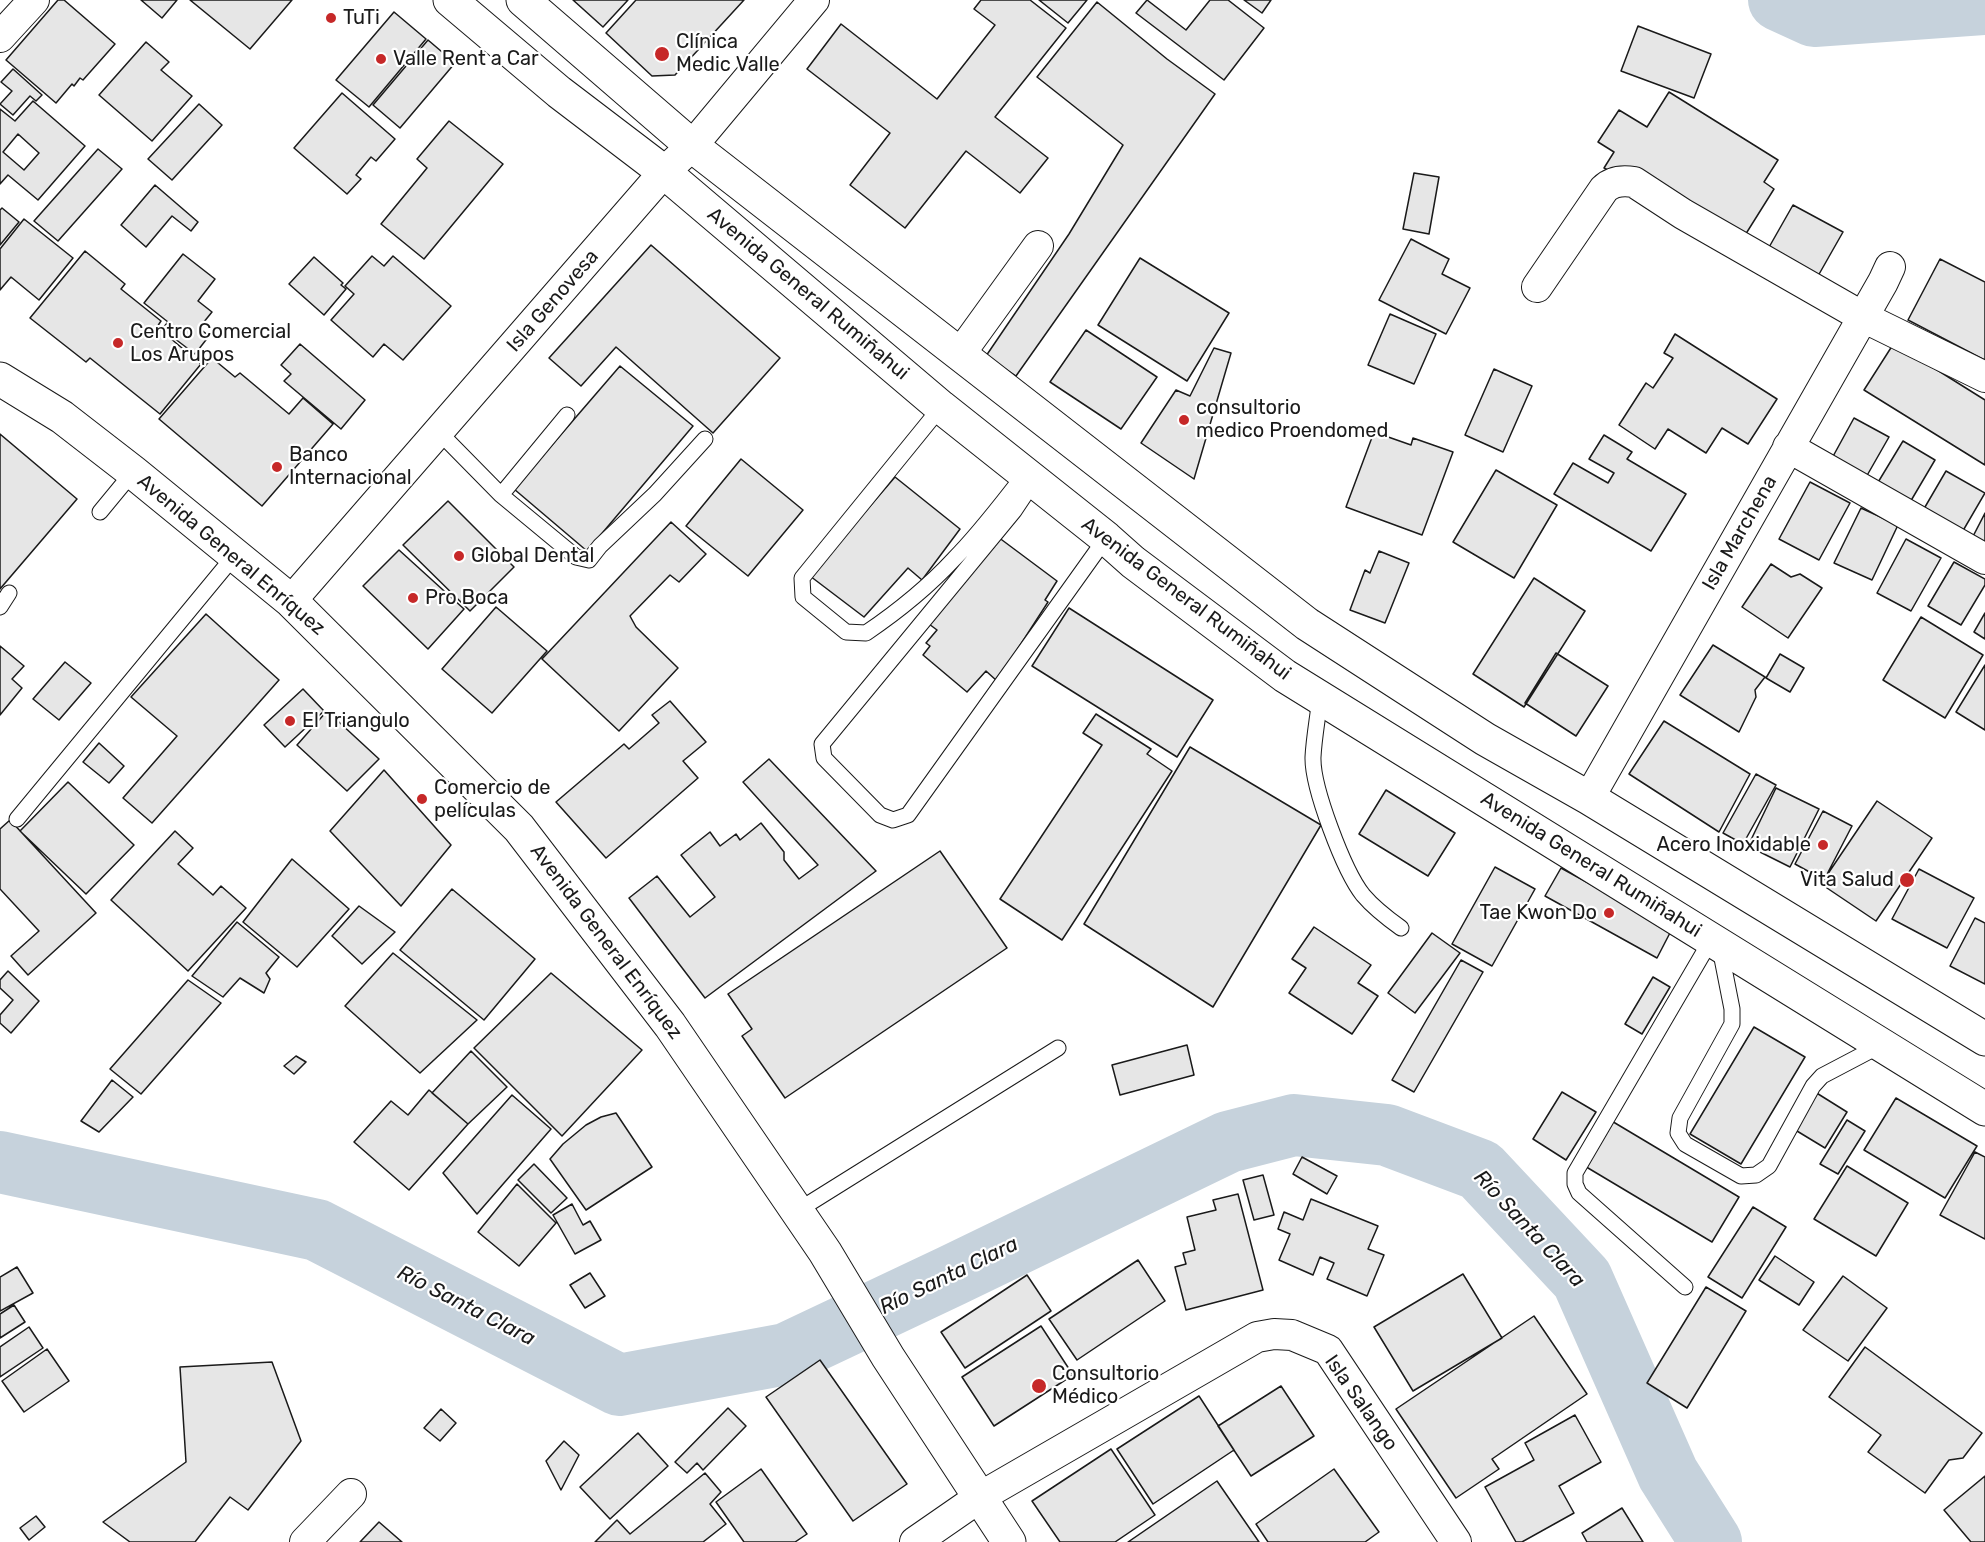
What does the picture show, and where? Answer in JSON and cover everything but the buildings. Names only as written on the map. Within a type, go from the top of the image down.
[{"type":"main road","name":"Avenida General Rumiñahui","points":[[450,0],[559,92],[664,172],[941,407],[1133,562],[1276,669],[1985,1109]]},
{"type":"main road","name":"Avenida General Rumiñahui","points":[[522,0],[692,146],[1308,624],[1485,739],[1589,798],[1985,1039]]},
{"type":"main road","name":"Avenida General Enríquez","points":[[0,379],[62,417],[291,601],[519,828],[670,1025],[825,1252],[888,1357],[1009,1542]]},
{"type":"street","points":[[0,37],[34,0]]},
{"type":"street","name":"Isla Genovesa","points":[[291,601],[664,172],[692,146],[814,0]]},
{"type":"street","points":[[1537,286],[1604,189],[1610,183],[1626,180],[1634,182],[1683,214],[1863,317],[1985,377]]},
{"type":"street","points":[[960,354],[1038,246]]},
{"type":"street","name":"Isla Marchena","points":[[1589,798],[1890,267]]},
{"type":"street","points":[[1788,447],[1985,559]]},
{"type":"street","name":"Isla Salango","points":[[915,1542],[980,1497],[1257,1337],[1274,1334],[1292,1335],[1328,1350],[1456,1542]]},
{"type":"street","points":[[305,1542],[351,1494]]},
{"type":"lane","points":[[941,407],[802,578],[803,597],[846,632],[866,633],[925,587],[1029,478]]},
{"type":"lane","points":[[501,495],[567,415]]},
{"type":"lane","points":[[439,432],[501,495],[576,557],[589,560],[600,546],[655,494],[705,439]]},
{"type":"lane","points":[[100,512],[133,472]]},
{"type":"lane","points":[[1029,478],[1014,511],[822,744],[824,758],[880,815],[893,820],[908,815],[1106,538]]},
{"type":"lane","points":[[17,819],[235,555]]},
{"type":"lane","points":[[0,607],[9,593]]},
{"type":"lane","points":[[1320,698],[1312,759],[1319,792],[1330,826],[1342,859],[1362,894],[1385,917],[1401,928]]},
{"type":"lane","points":[[1715,942],[1732,1009],[1732,1024],[1680,1118],[1678,1133],[1685,1144],[1741,1176],[1756,1175],[1768,1167],[1813,1086],[1822,1076],[1881,1045]]},
{"type":"lane","points":[[1685,1287],[1578,1193],[1575,1173],[1715,942]]},
{"type":"lane","points":[[797,1211],[1058,1048]]},
{"type":"waterway","points":[[1779,0],[1814,16],[1985,4]]},
{"type":"waterway","name":"Río Santa Clara","points":[[0,1162],[317,1230],[619,1385],[786,1354],[1228,1142],[1294,1125],[1387,1135],[1480,1170],[1582,1279],[1668,1474],[1711,1542]]},
{"type":"place","name":"TuTi","points":[[331,18]]},
{"type":"place","name":"Clínica Medic Valle","points":[[662,54]]},
{"type":"place","name":"Valle Rent a Car","points":[[381,59]]},
{"type":"place","name":"Centro Comercial Los Arupos","points":[[118,343]]},
{"type":"place","name":"consultorio medico Proendomed","points":[[1184,420]]},
{"type":"place","name":"Banco Internacional","points":[[277,467]]},
{"type":"place","name":"Global Dental","points":[[459,556]]},
{"type":"place","name":"Pro Boca","points":[[413,598]]},
{"type":"place","name":"El Triangulo","points":[[290,721]]},
{"type":"place","name":"Comercio de películas","points":[[422,799]]},
{"type":"place","name":"Acero Inoxidable","points":[[1823,845]]},
{"type":"place","name":"Vita Salud","points":[[1907,880]]},
{"type":"place","name":"Tae Kwon Do","points":[[1609,913]]},
{"type":"place","name":"Consultorio Médico","points":[[1039,1386]]}]
